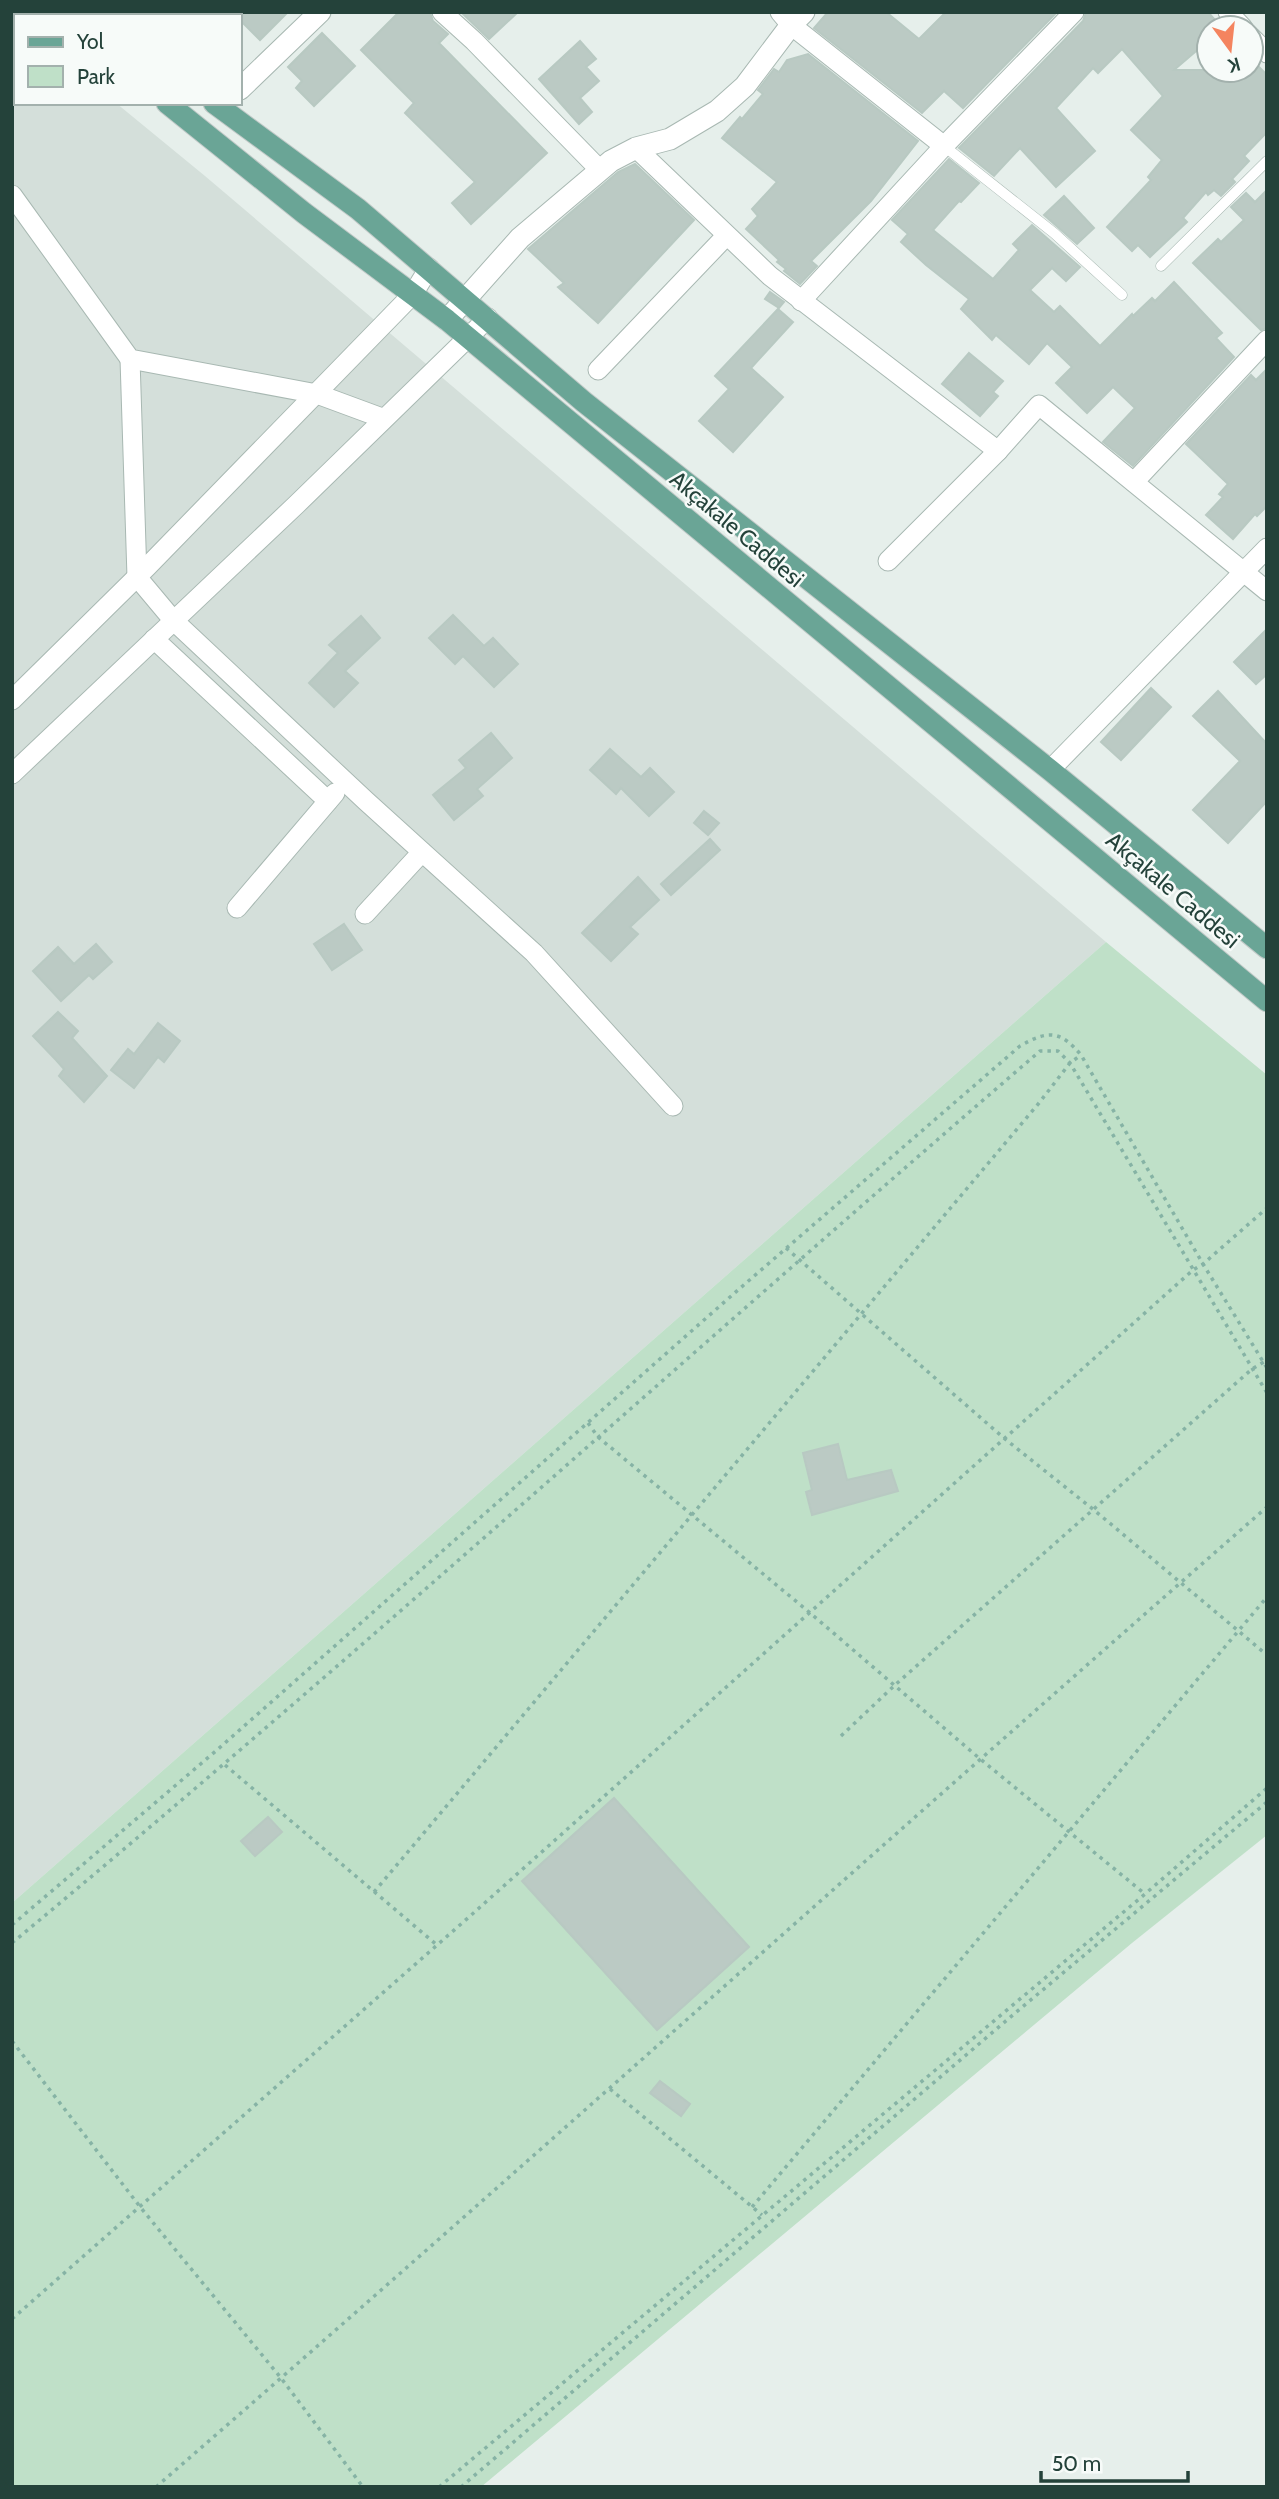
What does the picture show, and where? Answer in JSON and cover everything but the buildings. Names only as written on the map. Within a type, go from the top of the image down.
[{"type":"main road","name":"Akçakale Caddesi","points":[[169,105],[303,213],[446,320],[1267,1002]]},
{"type":"main road","name":"Akçakale Caddesi","points":[[220,105],[358,209],[584,402],[1050,770],[1267,948]]},
{"type":"street","points":[[242,87],[320,12]]},
{"type":"street","points":[[442,12],[474,41],[600,170]]},
{"type":"street","points":[[801,300],[944,146],[1074,12]]},
{"type":"street","points":[[446,320],[520,238],[611,161],[636,148],[670,139],[717,111],[745,86],[792,17],[944,146]]},
{"type":"street","points":[[636,148],[770,276],[998,451]]},
{"type":"street","points":[[12,195],[130,359],[137,577],[173,620],[345,782],[534,953],[673,1106]]},
{"type":"street","points":[[598,370],[726,236]]},
{"type":"street","points":[[12,700],[317,394],[413,294],[429,268]]},
{"type":"street","points":[[12,774],[297,504],[382,418],[488,318]]},
{"type":"street","points":[[1134,482],[1267,340]]},
{"type":"street","points":[[130,359],[317,394],[382,418]]},
{"type":"street","points":[[888,561],[998,451],[1039,405],[1267,591]]},
{"type":"street","points":[[1050,770],[1267,548]]},
{"type":"street","points":[[154,639],[328,801]]},
{"type":"street","points":[[237,908],[345,782]]},
{"type":"street","points":[[365,915],[422,852]]},
{"type":"lane","points":[[944,146],[1055,233],[1122,295]]},
{"type":"lane","points":[[1161,266],[1267,162]]},
{"type":"path","points":[[12,1926],[217,1750],[786,1248],[1020,1046],[1038,1036],[1052,1034],[1065,1039],[1081,1055],[1267,1368]]},
{"type":"path","points":[[12,1943],[225,1765],[1040,1051],[1058,1051],[1070,1063],[1267,1393]]},
{"type":"path","points":[[374,1892],[1070,1063],[1081,1055]]},
{"type":"path","points":[[12,2319],[141,2208],[1193,1270],[1267,1208]]},
{"type":"path","points":[[786,1248],[1005,1438],[1267,1655]]},
{"type":"path","points":[[841,1736],[1252,1369],[1265,1361]]},
{"type":"path","points":[[588,1423],[598,1437],[1145,1894]]},
{"type":"path","points":[[156,2487],[610,2089],[979,1758],[1267,1507]]},
{"type":"path","points":[[752,2207],[1267,1597]]},
{"type":"path","points":[[225,1765],[437,1945]]},
{"type":"path","points":[[439,2487],[1145,1894],[1267,1788]]},
{"type":"path","points":[[461,2487],[1024,2005],[1267,1802]]},
{"type":"path","points":[[12,2041],[141,2208],[281,2378],[363,2487]]},
{"type":"path","points":[[610,2089],[762,2215]]},
{"type":"shaded area","points":[[12,19],[14,105],[118,105],[1106,942],[12,1903]]},
{"type":"green space","points":[[1106,942],[1267,1075],[1267,1835],[1132,1943],[481,2487],[12,2487],[12,1903]]}]
